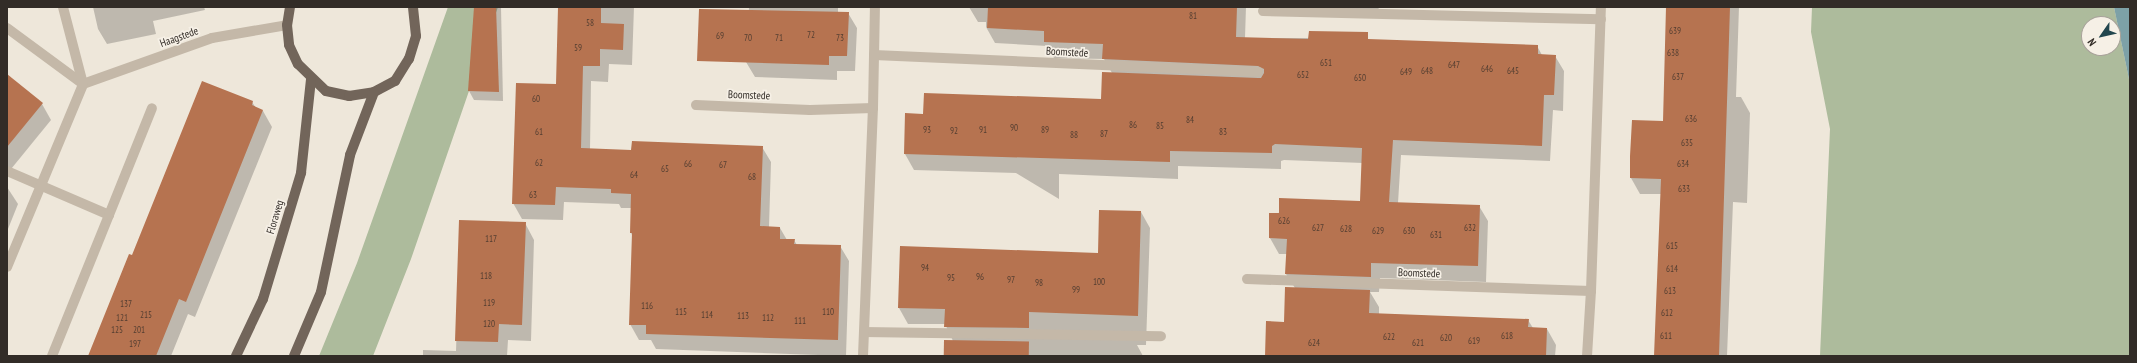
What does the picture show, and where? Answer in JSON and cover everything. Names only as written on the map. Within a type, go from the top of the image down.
[{"type":"main road","points":[[290,7],[286,25],[292,51],[298,64],[326,91],[349,96],[374,92],[395,81],[410,59],[416,36],[413,7]]},
{"type":"main road","name":"Floraweg","points":[[236,356],[263,299],[301,172],[311,78]]},
{"type":"main road","points":[[294,356],[321,292],[350,156],[374,92]]},
{"type":"street","points":[[7,268],[83,84],[63,7]]},
{"type":"street","points":[[863,356],[873,108],[875,7]]},
{"type":"street","points":[[1587,356],[1591,291],[1601,7]]},
{"type":"street","points":[[1263,11],[1601,19]]},
{"type":"street","name":"Haagstede","points":[[83,84],[212,38],[286,25]]},
{"type":"street","points":[[7,28],[83,84]]},
{"type":"street","name":"Boomstede","points":[[874,55],[1258,72]]},
{"type":"street","name":"Boomstede","points":[[696,105],[810,110],[873,108]]},
{"type":"street","points":[[52,356],[152,108]]},
{"type":"street","points":[[7,171],[109,215]]},
{"type":"street","name":"Boomstede","points":[[1247,279],[1591,291]]},
{"type":"street","points":[[864,332],[1161,336]]},
{"type":"green space","points":[[448,7],[498,7],[411,259],[373,356],[319,356],[357,263]]},
{"type":"green space","points":[[1812,7],[2114,7],[2116,16],[2081,16],[2081,56],[2121,56],[2121,41],[2130,84],[2130,356],[1820,356],[1830,129],[1811,32]]},
{"type":"water","points":[[2114,7],[2130,7],[2130,84],[2121,41],[2121,16],[2116,16]]},
{"type":"building","points":[[474,7],[496,7],[499,92],[468,91]]},
{"type":"building","points":[[558,7],[601,7],[601,23],[624,24],[623,50],[600,49],[600,66],[583,66],[581,148],[631,150],[632,141],[763,146],[760,226],[780,227],[780,239],[795,239],[794,244],[841,245],[838,340],[646,334],[646,325],[629,325],[632,233],[630,233],[631,194],[611,193],[611,189],[556,187],[555,205],[512,204],[516,83],[556,84]]},
{"type":"building","points":[[988,7],[1237,7],[1236,37],[1308,39],[1309,31],[1368,32],[1368,39],[1538,45],[1538,54],[1556,55],[1554,95],[1544,95],[1542,146],[1393,140],[1389,202],[1480,205],[1478,266],[1371,263],[1371,277],[1285,274],[1287,239],[1269,238],[1269,213],[1279,213],[1279,198],[1360,201],[1362,148],[1275,144],[1272,146],[1272,153],[1170,151],[1170,162],[904,154],[905,113],[923,114],[924,93],[1101,99],[1102,72],[1258,78],[1261,78],[1264,73],[1264,69],[1258,66],[1102,59],[1103,44],[1044,42],[1044,31],[987,28]]},
{"type":"building","points":[[1666,7],[1730,7],[1719,356],[1654,356],[1661,179],[1630,178],[1630,156],[1632,120],[1663,121]]},
{"type":"building","points":[[699,9],[849,12],[847,56],[829,56],[829,65],[697,61]]},
{"type":"building","points":[[7,74],[43,103],[7,147]]},
{"type":"building","points":[[202,81],[253,101],[252,105],[263,110],[186,302],[179,299],[156,356],[88,356],[129,254],[132,255]]},
{"type":"building","points":[[1099,210],[1141,211],[1138,316],[1029,312],[1029,328],[944,327],[945,309],[898,308],[900,246],[1098,253]]},
{"type":"building","points":[[459,220],[526,222],[522,325],[499,324],[498,342],[455,341]]},
{"type":"building","points":[[1285,287],[1370,290],[1369,313],[1529,319],[1528,327],[1547,328],[1546,356],[1265,356],[1266,321],[1284,322]]},
{"type":"building","points":[[944,340],[1029,341],[1029,356],[944,356]]}]
